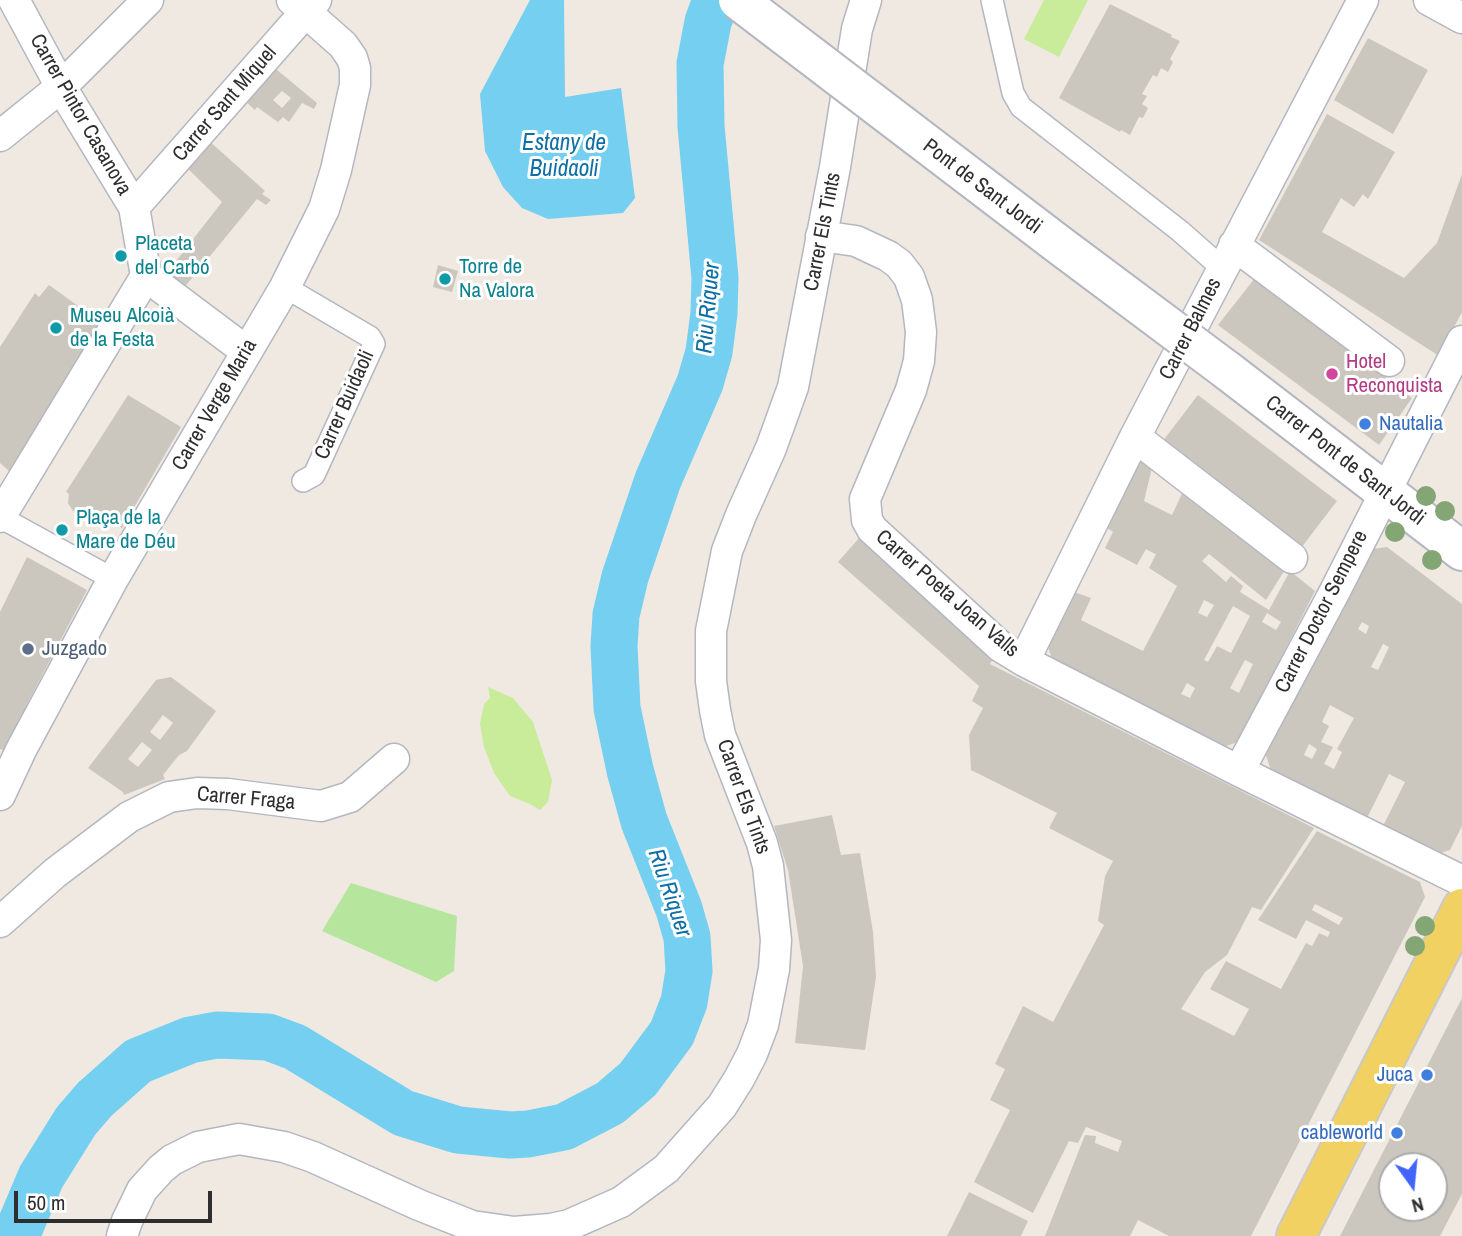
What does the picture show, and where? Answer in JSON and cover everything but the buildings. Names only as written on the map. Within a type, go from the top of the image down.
[{"type":"main road","name":"Pont de Sant Jordi","points":[[738,0],[1228,371]]},
{"type":"main road","name":"Carrer Pont de Sant Jordi","points":[[1228,371],[1462,551]]},
{"type":"main road","points":[[1296,1236],[1462,908]]},
{"type":"street","name":"Carrer Pintor Casanova","points":[[13,0],[61,87],[134,207],[146,276]]},
{"type":"street","points":[[0,136],[61,87],[148,0]]},
{"type":"street","name":"Carrer Els Tints","points":[[122,1236],[142,1190],[161,1169],[172,1160],[198,1147],[239,1139],[284,1147],[304,1154],[472,1226],[514,1232],[551,1229],[596,1215],[645,1187],[686,1149],[722,1106],[752,1054],[763,1025],[772,982],[776,940],[770,879],[762,844],[720,735],[711,681],[711,631],[727,551],[771,449],[793,387],[835,167],[857,29],[866,0]]},
{"type":"street","points":[[992,0],[1013,93],[1020,107],[1180,231],[1228,256],[1390,361]]},
{"type":"street","name":"Carrer Balmes","points":[[1024,661],[1135,437],[1363,0]]},
{"type":"street","points":[[1429,0],[1462,18]]},
{"type":"street","name":"Carrer Sant Miquel","points":[[134,207],[305,4]]},
{"type":"street","name":"Carrer Verge Maria","points":[[0,795],[113,579],[285,287],[324,209],[336,170],[356,76],[348,50],[305,4]]},
{"type":"street","name":"Carrer Poeta Joan Valls","points":[[821,236],[872,247],[899,264],[914,287],[919,313],[920,345],[916,375],[867,492],[864,510],[873,529],[1001,647],[1024,661],[1462,881]]},
{"type":"street","points":[[113,579],[0,517],[146,276],[246,351]]},
{"type":"street","name":"Carrer Buidaoli","points":[[285,287],[370,337],[374,344],[314,475],[303,481]]},
{"type":"street","name":"Carrer Doctor Sempere","points":[[1239,771],[1462,341]]},
{"type":"street","points":[[1135,437],[1292,558]]},
{"type":"street","name":"Carrer Fraga","points":[[0,922],[55,873],[129,817],[169,797],[197,793],[228,794],[321,806],[349,797],[394,759]]},
{"type":"green space","points":[[1044,0],[1088,0],[1059,57],[1024,39]]},
{"type":"green space","points":[[488,687],[513,698],[533,722],[552,780],[548,802],[540,810],[510,796],[494,773],[484,747],[480,724],[484,704],[490,698]]},
{"type":"green space","points":[[351,883],[457,916],[454,971],[436,982],[322,931]]},
{"type":"water","name":"Estany de Buidaoli","points":[[530,0],[564,0],[565,97],[621,88],[635,198],[623,213],[548,219],[522,208],[503,187],[485,151],[480,94]]},
{"type":"waterway","name":"Riu Riquer","points":[[16,1236],[41,1177],[76,1121],[95,1099],[138,1061],[190,1040],[217,1035],[268,1037],[295,1047],[403,1113],[458,1130],[510,1135],[564,1127],[610,1103],[638,1079],[672,1033],[684,1002],[689,971],[687,937],[679,909],[644,821],[630,770],[617,708],[614,646],[616,615],[625,577],[658,480],[700,383],[709,352],[715,278],[701,126],[700,64],[708,22],[716,0]]},
{"type":"place","name":"Placeta del Carbó","points":[[121,256]]},
{"type":"place","name":"Torre de Na Valora","points":[[445,279]]},
{"type":"place","name":"Museu Alcoià de la Festa","points":[[56,328]]},
{"type":"place","name":"Hotel Reconquista","points":[[1332,374]]},
{"type":"place","name":"Nautalia","points":[[1365,424]]},
{"type":"place","name":"Plaça de la Mare de Déu","points":[[62,530]]},
{"type":"place","name":"Juzgado","points":[[28,649]]},
{"type":"place","name":"Juca","points":[[1427,1075]]},
{"type":"place","name":"cableworld","points":[[1397,1133]]}]
